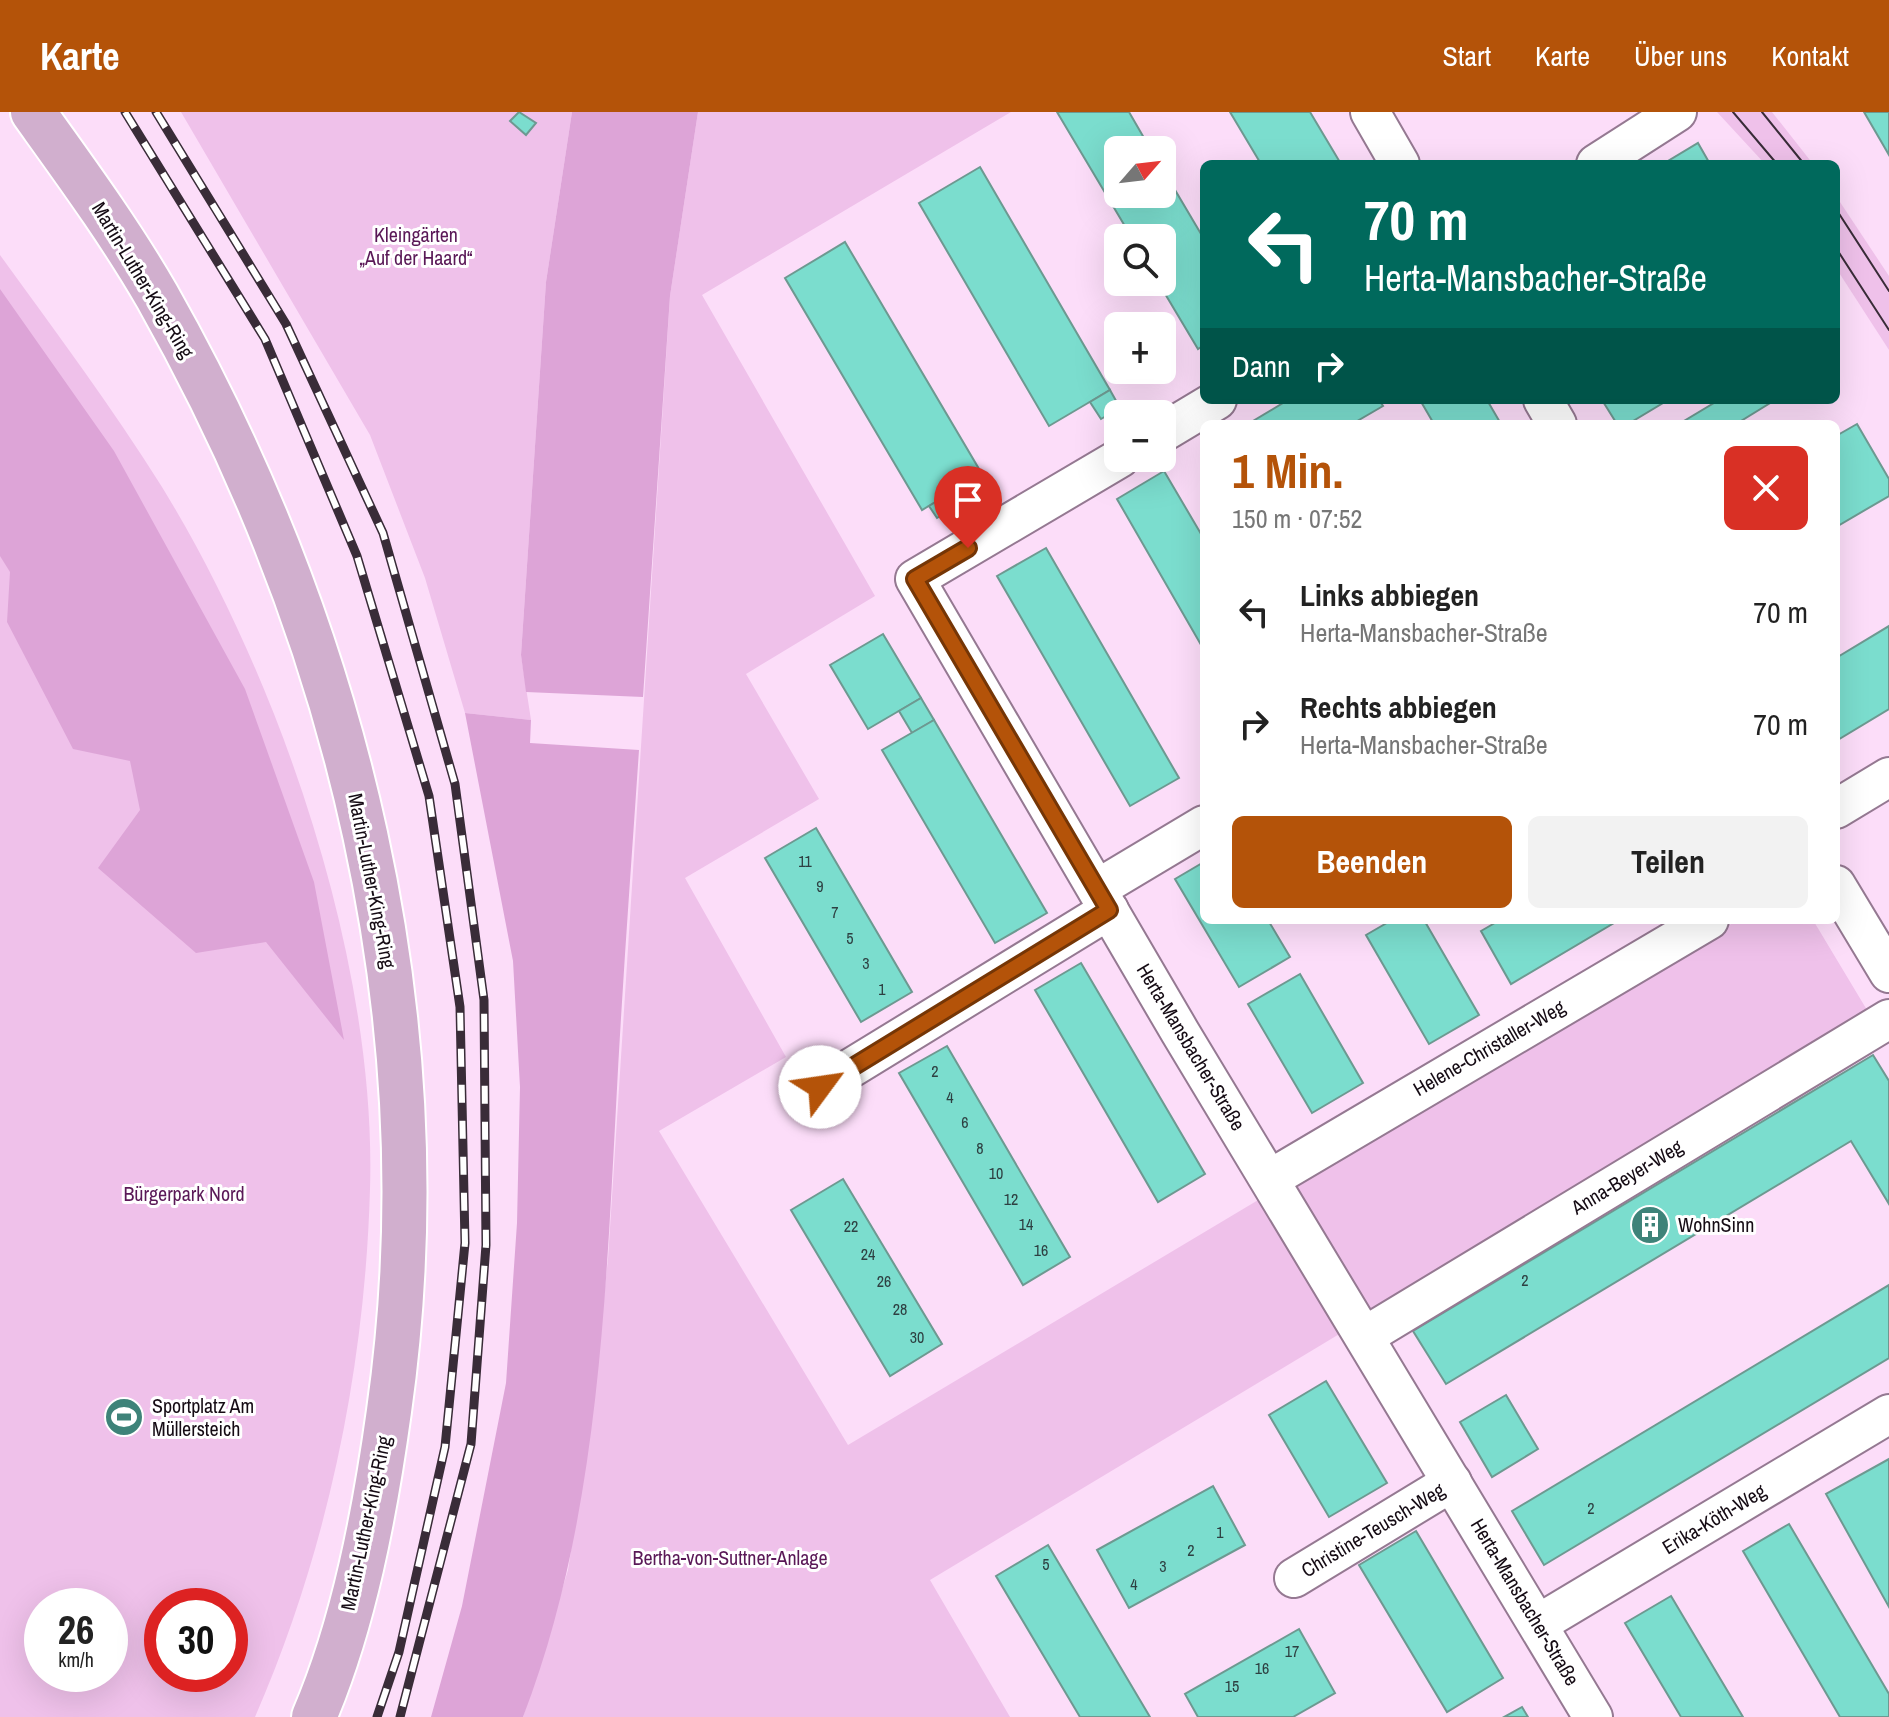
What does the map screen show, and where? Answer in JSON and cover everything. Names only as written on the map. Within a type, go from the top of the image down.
[{"type":"main road","name":"Martin-Luther-King-Ring","points":[[33,112],[104,211],[155,294],[246,472],[286,567],[319,658],[349,765],[374,876],[393,992],[404,1123],[405,1269],[382,1465],[356,1586],[314,1717]]},
{"type":"street","points":[[1370,112],[1398,160]]},
{"type":"street","points":[[1602,160],[1677,112]]},
{"type":"street","points":[[1176,425],[1210,404]]},
{"type":"street","name":"Herta-Mansbacher-Straße","points":[[1104,467],[915,579],[1593,1717]]},
{"type":"street","points":[[1840,807],[1889,777]]},
{"type":"street","points":[[820,1087],[1103,899],[1200,828]]},
{"type":"street","points":[[1840,892],[1889,973]]},
{"type":"street","name":"Helene-Christaller-Weg","points":[[1270,1179],[1702,924]]},
{"type":"street","name":"Anna-Beyer-Weg","points":[[1365,1336],[1889,1019]]},
{"type":"street","name":"Erika-Köth-Weg","points":[[1538,1624],[1889,1414]]},
{"type":"street","name":"Christine-Teusch-Weg","points":[[1294,1578],[1452,1482]]},
{"type":"green space","name":"Kleingärten „Auf der Haard“","points":[[181,112],[572,112],[546,282],[521,655],[531,720],[465,713],[425,578],[370,435]]},
{"type":"green space","name":"Bertha-von-Suttner-Anlage","points":[[698,112],[1011,112],[702,295],[875,596],[746,674],[819,799],[685,878],[786,1057],[659,1131],[848,1445],[1295,1178],[1731,924],[1815,924],[1870,1015],[930,1580],[1010,1717],[523,1717],[568,1570],[589,1434],[608,1259],[670,296]]},
{"type":"green space","points":[[1717,112],[1772,112],[1810,160],[1761,160]]},
{"type":"green space","points":[[1840,202],[1889,276],[1889,350],[1840,274]]},
{"type":"green space","name":"Bürgerpark Nord","points":[[0,255],[103,398],[162,487],[205,563],[245,646],[282,734],[313,825],[338,918],[357,1011],[368,1102],[370,1189],[360,1324],[338,1459],[322,1525],[303,1590],[255,1717],[0,1717]]},
{"type":"shaded area","points":[[572,112],[698,112],[670,296],[643,697],[526,692],[521,655],[546,282]]},
{"type":"shaded area","points":[[0,289],[114,451],[245,689],[314,882],[344,1040],[266,942],[196,953],[98,868],[140,810],[130,761],[73,749],[7,622],[10,572],[0,556]]},
{"type":"shaded area","points":[[465,713],[531,720],[530,743],[639,750],[607,1261],[593,1416],[567,1569],[548,1644],[523,1717],[431,1717],[462,1606],[506,1383],[517,1223],[520,1087],[513,961]]},
{"type":"building","points":[[519,112],[536,123],[526,135],[510,121]]},
{"type":"building","points":[[1057,112],[1129,112],[1143,136],[1104,136],[1104,191]]},
{"type":"building","points":[[1230,112],[1310,112],[1339,160],[1259,160]]},
{"type":"building","points":[[1864,112],[1889,112],[1889,155]]},
{"type":"building","points":[[1698,143],[1708,160],[1670,160]]},
{"type":"building","points":[[980,167],[1110,390],[1049,426],[919,203]]},
{"type":"building","points":[[1176,192],[1200,232],[1198,349],[1166,296],[1176,296],[1176,224],[1124,224],[1114,208],[1176,208]]},
{"type":"building","points":[[845,242],[982,474],[922,510],[785,278]]},
{"type":"building","points":[[1110,390],[1116,400],[1104,400],[1104,417],[1101,419],[1090,402]]},
{"type":"building","points":[[1281,404],[1383,406],[1359,420],[1255,420]]},
{"type":"building","points":[[1422,404],[1489,404],[1499,420],[1432,420]]},
{"type":"building","points":[[1604,404],[1661,404],[1635,420],[1614,420]]},
{"type":"building","points":[[1712,404],[1768,404],[1742,420],[1686,420]]},
{"type":"building","points":[[1857,424],[1889,479],[1889,496],[1840,525],[1840,434]]},
{"type":"building","points":[[1162,472],[1200,532],[1200,643],[1117,499]]},
{"type":"building","points":[[982,474],[990,487],[937,518],[929,506]]},
{"type":"building","points":[[1046,548],[1179,778],[1130,806],[997,576]]},
{"type":"building","points":[[1889,626],[1889,709],[1840,739],[1840,656]]},
{"type":"building","points":[[883,634],[921,698],[868,729],[830,665]]},
{"type":"building","points":[[921,698],[934,720],[912,733],[899,711]]},
{"type":"building","points":[[934,720],[1047,913],[995,943],[882,750]]},
{"type":"building","points":[[816,828],[912,992],[861,1022],[765,858]]},
{"type":"building","points":[[1200,864],[1200,921],[1175,879]]},
{"type":"building","points":[[1202,924],[1270,924],[1290,957],[1239,987]]},
{"type":"building","points":[[1385,924],[1426,924],[1479,1015],[1429,1044],[1366,935]]},
{"type":"building","points":[[1493,924],[1612,924],[1511,984],[1481,931]]},
{"type":"building","points":[[1081,963],[1205,1174],[1158,1202],[1035,990]]},
{"type":"building","points":[[1300,974],[1363,1083],[1312,1113],[1248,1004]]},
{"type":"building","points":[[947,1046],[1070,1257],[1023,1285],[899,1073]]},
{"type":"building","name":"WohnSinn","points":[[1873,1055],[1889,1081],[1889,1204],[1851,1141],[1446,1384],[1413,1331]]},
{"type":"building","points":[[843,1179],[942,1344],[890,1376],[791,1210]]},
{"type":"building","points":[[1889,1285],[1889,1358],[1544,1565],[1512,1511]]},
{"type":"building","points":[[1326,1381],[1387,1483],[1329,1517],[1269,1415]]},
{"type":"building","points":[[1506,1395],[1538,1449],[1492,1477],[1460,1422]]},
{"type":"building","points":[[1889,1459],[1889,1607],[1826,1494]]},
{"type":"building","points":[[1213,1486],[1245,1545],[1129,1608],[1097,1550]]},
{"type":"building","points":[[1789,1524],[1889,1694],[1889,1717],[1840,1717],[1743,1551]]},
{"type":"building","points":[[1416,1531],[1503,1678],[1447,1712],[1359,1565]]},
{"type":"building","points":[[1048,1545],[1150,1717],[1080,1717],[996,1576]]},
{"type":"building","points":[[1671,1596],[1743,1717],[1681,1717],[1625,1623]]},
{"type":"building","points":[[1299,1629],[1335,1693],[1293,1717],[1198,1717],[1185,1694]]},
{"type":"building","points":[[1522,1707],[1528,1717],[1504,1717]]},
{"type":"tram line","points":[[1733,112],[1774,160]]},
{"type":"tram line","points":[[1762,112],[1801,160]]},
{"type":"tram line","points":[[1840,215],[1889,291]]},
{"type":"tram line","points":[[1840,254],[1889,330]]},
{"type":"railway","points":[[125,112],[265,339],[357,556],[429,796],[460,1007],[465,1243],[445,1447],[399,1652],[377,1717]]},
{"type":"railway","points":[[156,112],[286,324],[383,533],[455,784],[484,1000],[486,1245],[471,1444],[400,1717]]},
{"type":"place","name":"WohnSinn","points":[[1650,1225]]},
{"type":"place","name":"Sportplatz Am Müllersteich","points":[[124,1417]]},
{"type":"route","points":[[820,1087],[1109,910],[915,579],[968,548]]}]
